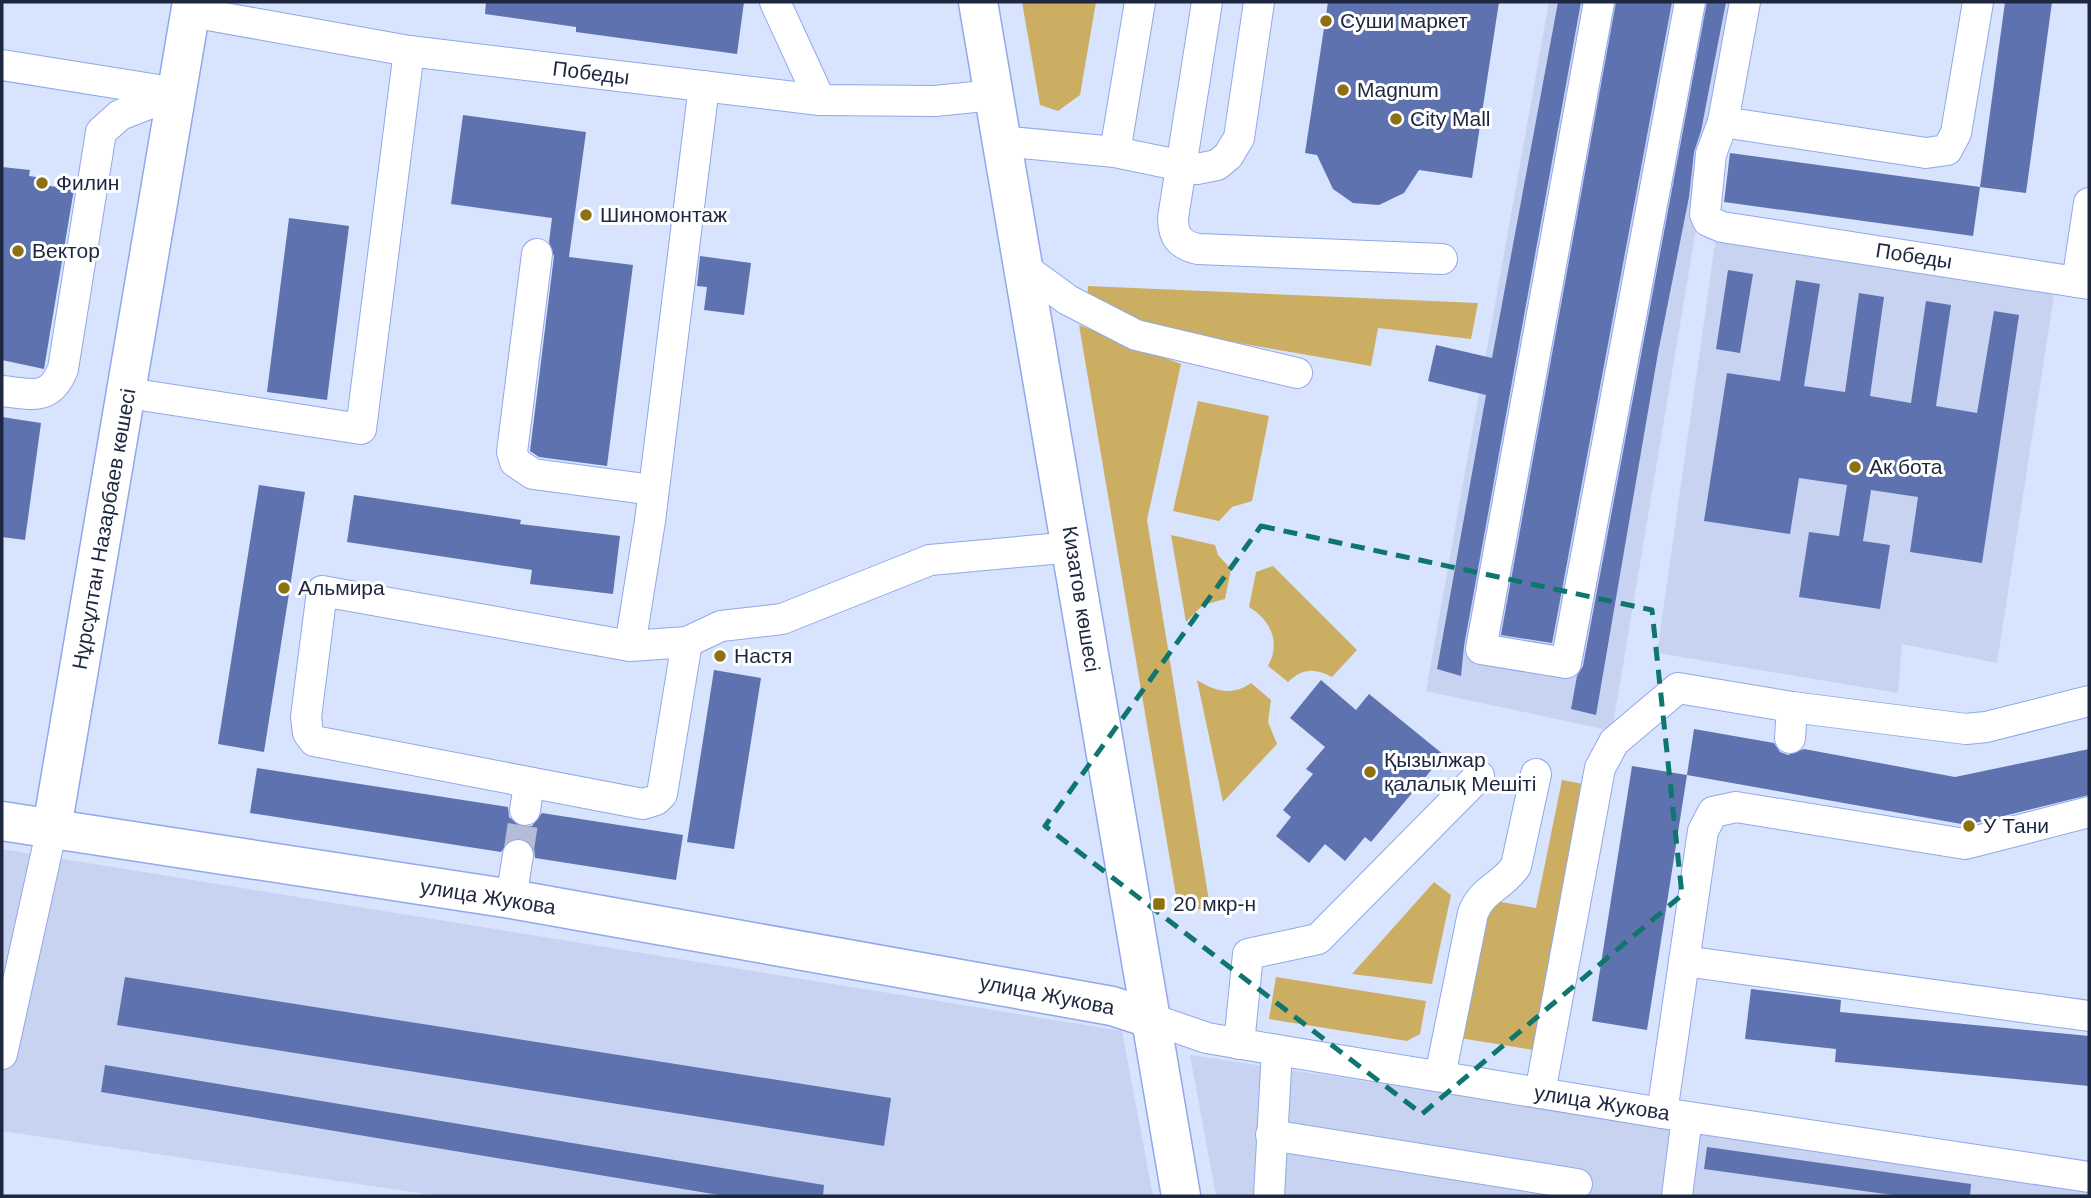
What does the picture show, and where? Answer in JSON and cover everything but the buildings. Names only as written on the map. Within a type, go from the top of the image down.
[{"type":"main road","name":"Кизатов көшесі","points":[[978,2],[1073,547],[1149,1018],[1181,1196]]},
{"type":"main road","name":"Нұрсұлтан Назарбаев көшесі","points":[[52,828],[192,7]]},
{"type":"main road","name":"улица Жукова","points":[[2,821],[511,900],[1112,1006],[1149,1018]]},
{"type":"street","points":[[775,2],[820,100]]},
{"type":"street","points":[[1115,152],[1140,2]]},
{"type":"street","points":[[1207,2],[1173,231],[1178,240],[1187,247],[1442,259]]},
{"type":"street","points":[[1001,141],[1115,152],[1187,169],[1217,165],[1235,146],[1259,2]]},
{"type":"street","points":[[1599,2],[1481,649],[1566,663],[1690,2]]},
{"type":"street","name":"Победы","points":[[1745,2],[1723,122],[1711,154],[1705,214],[1714,225],[2083,283]]},
{"type":"street","points":[[1723,122],[1942,153],[1951,146],[1956,133],[1978,2]]},
{"type":"street","name":"Победы","points":[[192,7],[409,51],[820,100],[934,101],[994,95]]},
{"type":"street","points":[[128,393],[361,429],[409,51]]},
{"type":"street","points":[[2,65],[177,93]]},
{"type":"street","points":[[630,646],[653,491],[704,86]]},
{"type":"street","points":[[2,391],[37,394],[48,392],[54,387],[63,369],[101,132],[120,115],[177,93]]},
{"type":"street","points":[[2083,283],[2089,203]]},
{"type":"street","points":[[537,254],[512,452],[514,463],[533,474],[653,491]]},
{"type":"street","points":[[1024,268],[1068,300],[1136,335],[1297,373]]},
{"type":"street","points":[[687,642],[665,787],[656,800],[643,804],[527,797],[314,741],[308,733],[306,717],[322,591],[630,646],[687,642],[721,626],[782,619],[930,560],[1073,547]]},
{"type":"street","points":[[1540,1093],[1596,784],[1609,750],[1678,688],[1792,707],[1966,729],[1986,727],[2089,701]]},
{"type":"street","points":[[1790,738],[1792,707]]},
{"type":"street","points":[[1440,1076],[1474,913],[1479,898],[1509,876],[1516,866],[1536,774]]},
{"type":"street","points":[[1239,1044],[1248,954],[1318,939],[1479,776]]},
{"type":"street","points":[[1677,1196],[1675,1115],[1684,961],[1703,831],[1709,816],[1727,807],[1780,805],[1965,844],[2089,812]]},
{"type":"street","name":"Нұрсұлтан Назарбаев көшесі","points":[[2,1054],[52,828]]},
{"type":"street","points":[[511,900],[518,855]]},
{"type":"street","points":[[1684,961],[2089,1016]]},
{"type":"street","name":"улица Жукова","points":[[1149,1018],[1207,1038],[1239,1044],[1675,1115],[2089,1177]]},
{"type":"street","points":[[1269,1196],[1277,1050]]},
{"type":"street","points":[[1271,1135],[1577,1184]]},
{"type":"highlighted area","points":[[1261,526],[1652,610],[1682,895],[1422,1114],[1045,826]]},
{"type":"shaded area","points":[[1022,2],[1096,2],[1080,95],[1058,111],[1040,105]]},
{"type":"shaded area","points":[[1549,2],[1734,2],[1612,731],[1426,691]]},
{"type":"shaded area","name":"Ак бота","points":[[1716,237],[2055,289],[1997,663],[1902,644],[1898,693],[1657,653]]},
{"type":"shaded area","points":[[1088,286],[1478,303],[1471,339],[1378,328],[1371,366],[1129,324],[1087,302]]},
{"type":"shaded area","points":[[1079,325],[1181,364],[1147,520],[1210,907],[1179,913]]},
{"type":"shaded area","points":[[1198,401],[1269,416],[1252,501],[1232,507],[1219,521],[1173,511]]},
{"type":"shaded area","points":[[1171,535],[1215,545],[1218,555],[1231,569],[1225,599],[1203,605],[1186,622]]},
{"type":"shaded area","points":[[1273,566],[1357,650],[1332,677],[1309,671],[1288,682],[1268,666],[1274,649],[1272,633],[1263,618],[1249,607],[1256,572]]},
{"type":"shaded area","points":[[1197,680],[1224,691],[1237,690],[1251,683],[1271,700],[1268,722],[1277,744],[1223,802]]},
{"type":"shaded area","points":[[1562,780],[1589,785],[1539,1051],[1460,1038],[1488,910],[1501,902],[1536,908]]},
{"type":"shaded area","points":[[2,849],[1122,1031],[1153,1196],[439,1196],[2,1131]]},
{"type":"shaded area","points":[[1434,882],[1451,895],[1432,984],[1352,974]]},
{"type":"shaded area","points":[[1276,977],[1426,1001],[1420,1034],[1407,1041],[1269,1019]]},
{"type":"shaded area","points":[[1190,1055],[2089,1189],[2089,1196],[1216,1196]]},
{"type":"tunnel","points":[[518,855],[525,810]]},
{"type":"place","name":"Суши маркет","points":[[1326,21]]},
{"type":"place","name":"Magnum","points":[[1343,90]]},
{"type":"place","name":"City Mall","points":[[1396,119]]},
{"type":"place","name":"Филин","points":[[42,183]]},
{"type":"place","name":"Шиномонтаж","points":[[586,215]]},
{"type":"place","name":"Вектор","points":[[18,251]]},
{"type":"place","name":"Ак бота","points":[[1855,467]]},
{"type":"place","name":"Альмира","points":[[284,588]]},
{"type":"place","name":"Настя","points":[[720,656]]},
{"type":"place","name":"Қызылжар қалалық Мешіті","points":[[1370,772]]},
{"type":"place","name":"У Тани","points":[[1969,826]]},
{"type":"place","name":"20 мкр-н","points":[[1159,904]]}]
